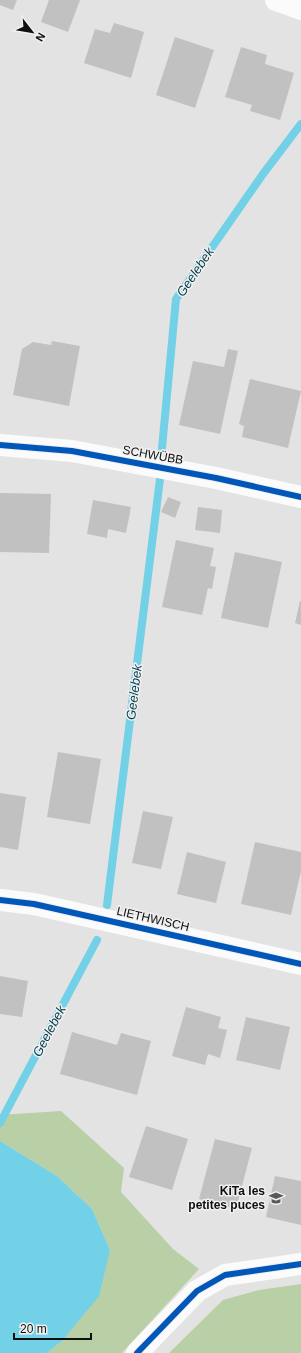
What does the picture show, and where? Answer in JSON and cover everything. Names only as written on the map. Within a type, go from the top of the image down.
[{"type":"street","points":[[276,0],[301,9]]},
{"type":"street","name":"SCHWÜBB","points":[[0,445],[72,452],[216,478],[301,497]]},
{"type":"street","name":"LIETHWISCH","points":[[0,900],[34,904],[301,964]]},
{"type":"street","points":[[137,1353],[197,1291],[224,1275],[301,1264]]},
{"type":"green space","points":[[61,1111],[124,1168],[121,1192],[173,1249],[199,1269],[122,1353],[47,1353],[62,1341],[110,1250],[92,1209],[57,1176],[0,1141],[0,1115]]},
{"type":"green space","points":[[301,1284],[301,1353],[169,1353],[223,1300],[259,1290]]},
{"type":"water","points":[[0,1141],[57,1176],[92,1209],[110,1250],[99,1296],[62,1341],[47,1353],[0,1353]]},
{"type":"building","points":[[0,0],[17,0],[13,10],[0,5]]},
{"type":"building","points":[[49,0],[80,0],[68,32],[41,22]]},
{"type":"building","points":[[114,23],[144,32],[131,78],[84,63],[95,29],[110,33]]},
{"type":"building","points":[[175,37],[214,50],[195,108],[156,95]]},
{"type":"building","points":[[241,47],[267,55],[265,64],[294,73],[280,120],[250,111],[252,105],[225,97]]},
{"type":"building","points":[[52,341],[80,346],[69,406],[13,395],[22,349],[33,342],[51,345]]},
{"type":"building","points":[[228,349],[238,351],[220,434],[179,425],[193,361],[224,367]]},
{"type":"building","points":[[250,379],[301,391],[288,448],[242,437],[244,426],[239,424]]},
{"type":"building","points":[[0,493],[51,494],[49,553],[0,552]]},
{"type":"building","points":[[168,497],[181,502],[175,518],[161,512]]},
{"type":"building","points":[[93,500],[131,507],[126,533],[108,529],[107,538],[87,534]]},
{"type":"building","points":[[198,507],[222,510],[220,533],[195,530]]},
{"type":"building","points":[[176,540],[214,548],[210,566],[216,567],[212,589],[208,588],[202,615],[162,607]]},
{"type":"building","points":[[235,552],[282,562],[268,628],[221,618]]},
{"type":"building","points":[[301,601],[301,625],[295,623]]},
{"type":"building","points":[[58,752],[101,759],[90,824],[47,817]]},
{"type":"building","points":[[0,793],[26,797],[18,850],[0,847]]},
{"type":"building","points":[[143,811],[173,817],[161,869],[132,863]]},
{"type":"building","points":[[255,842],[301,852],[301,871],[291,915],[241,904]]},
{"type":"building","points":[[187,852],[226,862],[216,903],[177,894]]},
{"type":"building","points":[[0,976],[28,981],[22,1017],[0,1014]]},
{"type":"building","points":[[186,1007],[221,1017],[218,1028],[227,1030],[220,1058],[208,1054],[205,1065],[172,1056]]},
{"type":"building","points":[[246,1017],[290,1027],[280,1070],[236,1060]]},
{"type":"building","points":[[72,1032],[117,1045],[121,1033],[151,1041],[137,1095],[60,1074]]},
{"type":"building","points":[[146,1126],[188,1139],[172,1190],[129,1177]]},
{"type":"building","points":[[215,1139],[252,1148],[236,1209],[199,1199]]},
{"type":"building","points":[[275,1176],[301,1181],[301,1225],[266,1217]]},
{"type":"waterway","name":"Geelebek","points":[[162,448],[176,299],[263,174],[301,124]]},
{"type":"waterway","name":"Geelebek","points":[[107,905],[160,479]]},
{"type":"waterway","name":"Geelebek","points":[[0,1123],[97,940]]},
{"type":"cycle path","points":[[0,445],[72,451],[216,478],[301,497]]},
{"type":"cycle path","points":[[0,900],[34,904],[301,964]]},
{"type":"cycle path","points":[[137,1353],[197,1291],[225,1275],[301,1264]]},
{"type":"place","name":"KiTa les petites puces","points":[[276,1198]]}]
